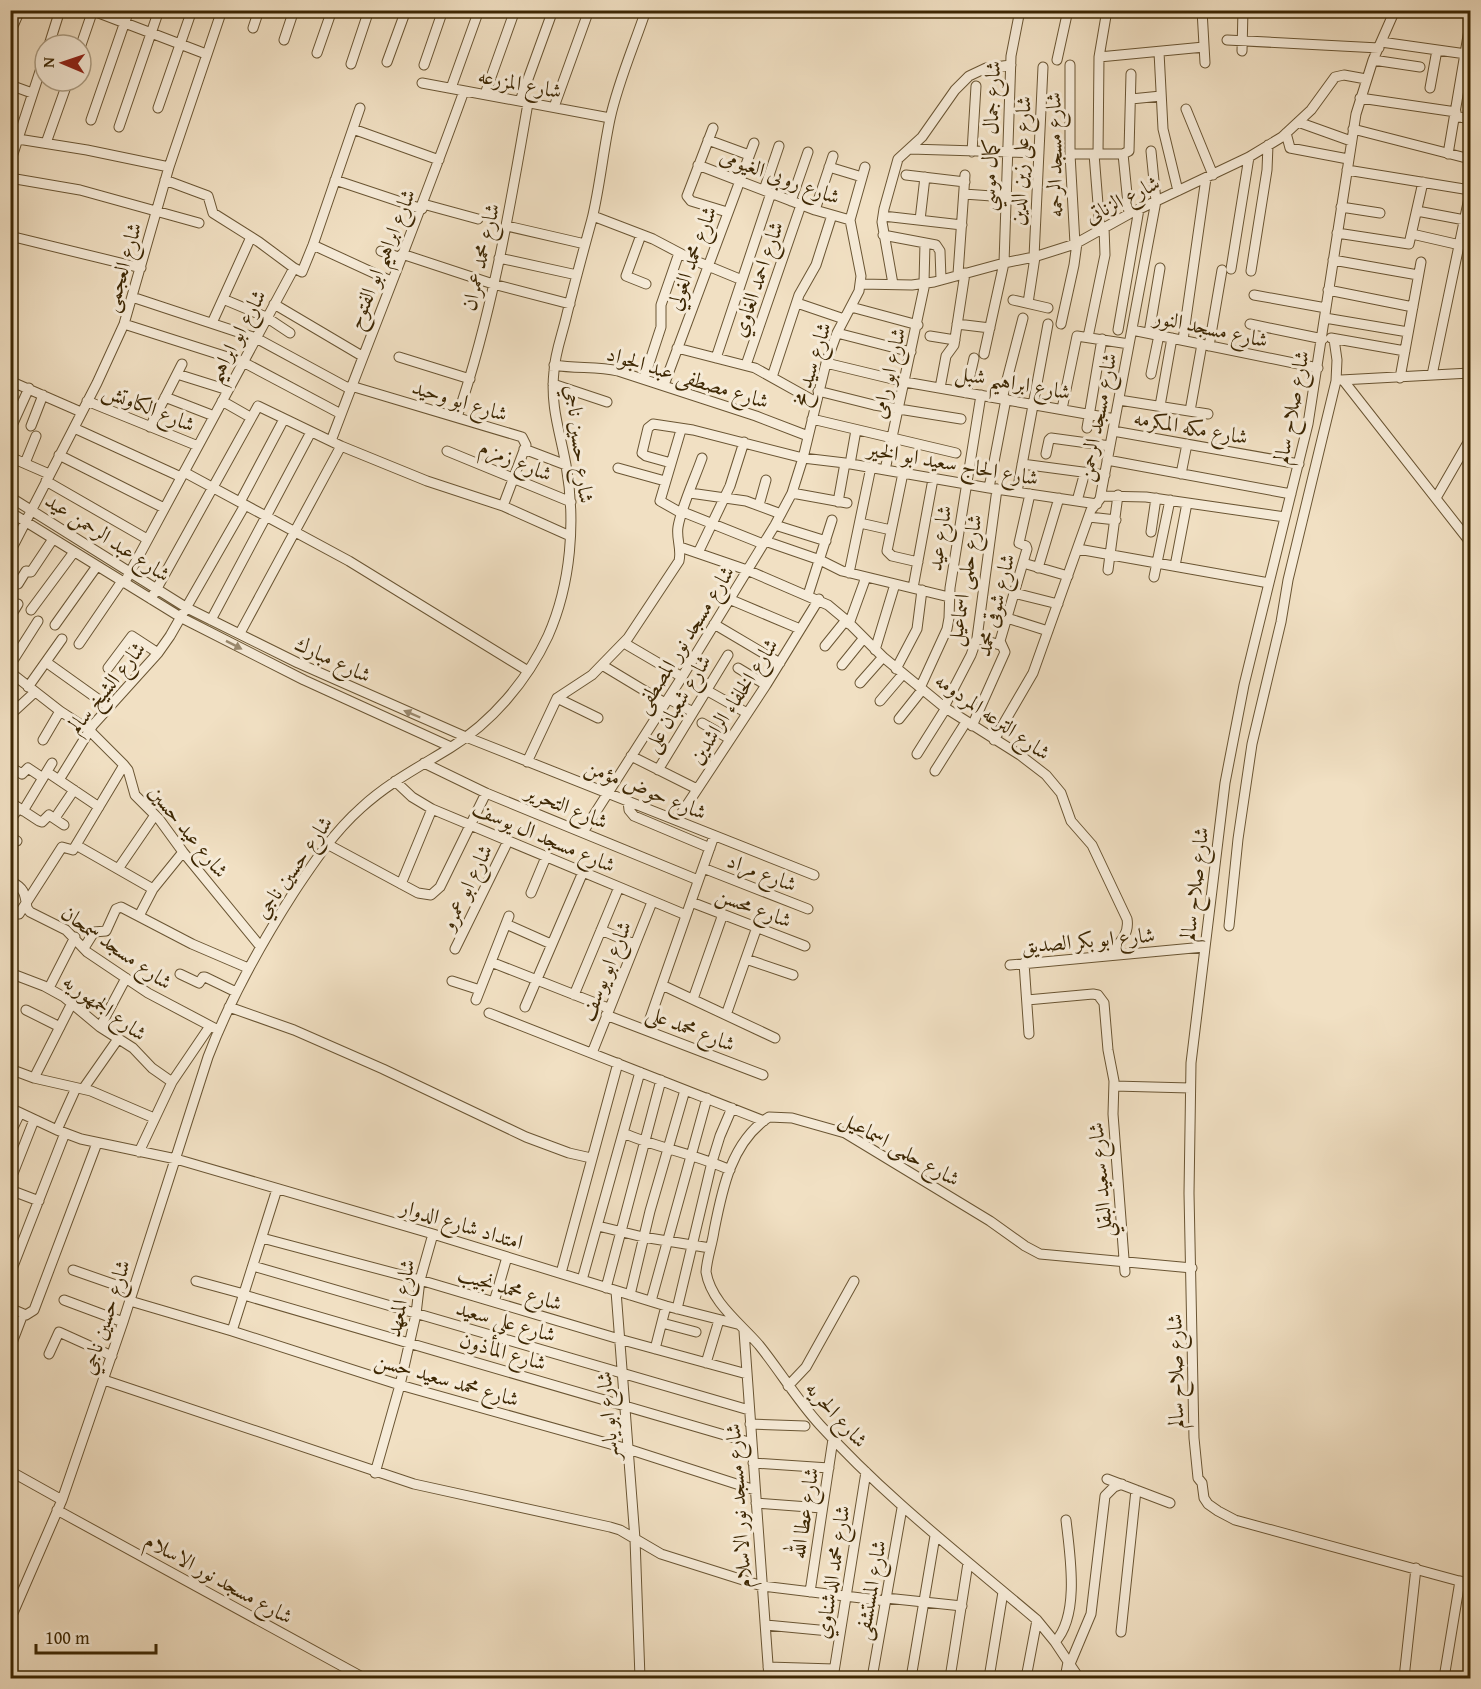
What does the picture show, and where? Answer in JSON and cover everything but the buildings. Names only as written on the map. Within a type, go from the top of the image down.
[{"type":"street","points":[[10,33],[20,10]]},
{"type":"street","points":[[53,33],[60,10]]},
{"type":"street","points":[[91,120],[129,10]]},
{"type":"street","points":[[118,127],[159,10]]},
{"type":"street","points":[[158,108],[192,10]]},
{"type":"street","name":"شارع العجمى","points":[[10,552],[124,324],[165,180],[222,10]]},
{"type":"street","points":[[253,28],[259,10]]},
{"type":"street","points":[[284,40],[294,10]]},
{"type":"street","points":[[317,53],[332,10]]},
{"type":"street","points":[[351,64],[369,10]]},
{"type":"street","points":[[387,62],[406,10]]},
{"type":"street","points":[[424,64],[443,10]]},
{"type":"street","points":[[452,88],[479,10]]},
{"type":"street","points":[[485,94],[515,10]]},
{"type":"street","name":"شارع محمد عمران","points":[[457,417],[470,378],[507,226],[524,102],[553,10]]},
{"type":"street","points":[[554,107],[589,10]]},
{"type":"street","name":"شارع حسين ناجي","points":[[10,1620],[62,1500],[104,1380],[177,1159],[208,1057],[214,1028],[229,1007],[260,946],[327,844],[359,810],[394,781],[466,737],[500,706],[528,671],[543,646],[554,619],[564,582],[570,536],[571,502],[566,465],[556,422],[554,365],[593,216],[610,118],[646,10]]},
{"type":"street","name":"شارع جمال كمال موسي","points":[[984,354],[1004,263],[1012,47],[1020,10]]},
{"type":"street","points":[[1057,60],[1068,10]]},
{"type":"street","points":[[1088,337],[1105,255],[1096,154],[1099,57],[1107,10]]},
{"type":"street","points":[[1202,10],[1205,63]]},
{"type":"street","points":[[1242,51],[1243,10]]},
{"type":"street","name":"شارع صلاح سالم","points":[[1395,10],[1366,79],[1353,129],[1328,290],[1323,338],[1308,424],[1234,731],[1225,783],[1191,1063],[1189,1226],[1192,1268],[1195,1444],[1198,1478],[1202,1483],[1204,1498],[1208,1504],[1235,1520],[1470,1584]]},
{"type":"street","points":[[85,33],[92,11],[206,54]]},
{"type":"street","points":[[1448,154],[1470,24]]},
{"type":"street","points":[[1227,40],[1380,45],[1466,54]]},
{"type":"street","points":[[1099,57],[1204,47]]},
{"type":"street","points":[[1430,88],[1437,50]]},
{"type":"street","points":[[1159,52],[1163,129],[1178,191]]},
{"type":"street","points":[[1373,60],[1420,67]]},
{"type":"street","points":[[893,284],[883,235],[883,216],[896,165],[922,137],[955,90],[969,76],[986,68],[1011,65]]},
{"type":"street","name":"شارع مسجد الرحمه","points":[[1061,324],[1074,265],[1076,243],[1070,154],[1070,65]]},
{"type":"street","name":"شارع على زين الدين","points":[[1028,303],[1035,257],[1043,67]]},
{"type":"street","points":[[1070,154],[1126,153],[1130,147],[1131,74]]},
{"type":"street","name":"شارع الزناتى","points":[[860,284],[924,283],[1035,257],[1076,243],[1139,209],[1249,157],[1268,145],[1286,133],[1311,110],[1335,77],[1344,75],[1366,79]]},
{"type":"street","name":"شارع المزرعه","points":[[422,83],[610,118]]},
{"type":"street","points":[[10,85],[32,93]]},
{"type":"street","points":[[972,152],[976,86]]},
{"type":"street","points":[[10,164],[33,90]]},
{"type":"street","name":"شارع ابراهيم ابو الفتوح","points":[[331,441],[391,281],[423,206],[464,91]]},
{"type":"street","points":[[46,143],[64,93]]},
{"type":"street","points":[[1131,99],[1161,96]]},
{"type":"street","points":[[1360,98],[1456,114],[1470,119]]},
{"type":"street","name":"شارع ابو ابراهيم","points":[[79,644],[130,573],[294,268],[300,272],[304,271],[360,108]]},
{"type":"street","points":[[1183,340],[1210,176],[1185,109]]},
{"type":"street","points":[[1298,122],[1351,141]]},
{"type":"street","points":[[713,128],[687,193],[688,199],[727,212]]},
{"type":"street","points":[[353,129],[439,160]]},
{"type":"street","points":[[1353,129],[1470,159]]},
{"type":"street","points":[[1286,133],[1290,148],[1348,159]]},
{"type":"street","points":[[18,140],[46,143],[169,168]]},
{"type":"street","points":[[708,140],[749,155]]},
{"type":"street","name":"شارع محمد الغولي","points":[[664,385],[754,143]]},
{"type":"street","points":[[1251,271],[1267,170],[1268,145]]},
{"type":"street","points":[[716,358],[742,280],[779,146]]},
{"type":"street","points":[[910,149],[1039,153]]},
{"type":"street","name":"شارع مسجد الرحمن","points":[[994,740],[1033,673],[1089,517],[1099,500],[1156,201],[1151,151]]},
{"type":"street","points":[[791,201],[808,152]]},
{"type":"street","points":[[1123,154],[1129,214]]},
{"type":"street","points":[[815,210],[833,156]]},
{"type":"street","points":[[1190,411],[1205,345],[1227,270],[1249,157]]},
{"type":"street","name":"شارع روبى الغيومى","points":[[698,165],[815,210],[850,220]]},
{"type":"street","points":[[829,167],[862,177]]},
{"type":"street","points":[[860,284],[861,276],[850,220],[865,167]]},
{"type":"street","points":[[1347,170],[1470,192],[1468,221],[1460,245],[1432,375]]},
{"type":"street","points":[[906,175],[965,178],[962,274],[957,324],[953,348],[946,356],[940,388]]},
{"type":"street","points":[[920,220],[925,177]]},
{"type":"street","points":[[10,178],[81,190],[199,223]]},
{"type":"street","points":[[165,180],[208,196],[213,213],[294,268]]},
{"type":"street","points":[[336,180],[423,206],[478,219]]},
{"type":"street","points":[[1411,238],[1423,182]]},
{"type":"street","points":[[964,194],[1006,197]]},
{"type":"street","name":"شارع احمد الغاوي","points":[[746,365],[801,204]]},
{"type":"street","points":[[1341,207],[1380,213]]},
{"type":"street","points":[[1118,330],[1139,209]]},
{"type":"street","points":[[1417,211],[1468,221]]},
{"type":"street","points":[[772,377],[802,289],[816,266],[832,215]]},
{"type":"street","points":[[593,216],[742,280]]},
{"type":"street","points":[[883,216],[962,225]]},
{"type":"street","points":[[507,226],[585,244]]},
{"type":"street","points":[[1337,233],[1411,238],[1460,245]]},
{"type":"street","points":[[641,235],[626,276],[646,284]]},
{"type":"street","points":[[883,235],[936,244],[939,247],[941,279]]},
{"type":"street","points":[[10,236],[141,268]]},
{"type":"street","points":[[212,323],[251,237]]},
{"type":"street","name":"شارع ابو رامى","points":[[885,470],[918,325],[924,283],[925,243]]},
{"type":"street","points":[[313,244],[391,281]]},
{"type":"street","points":[[381,251],[570,304]]},
{"type":"street","points":[[644,379],[661,327],[661,304],[679,253]]},
{"type":"street","points":[[500,258],[577,275]]},
{"type":"street","points":[[1333,260],[1419,275]]},
{"type":"street","points":[[1400,378],[1421,262]]},
{"type":"street","points":[[1149,333],[1160,268]]},
{"type":"street","name":"شارع سيد مخ","points":[[803,458],[826,363],[860,284]]},
{"type":"street","points":[[1328,290],[1413,307]]},
{"type":"street","points":[[1254,295],[1326,308]]},
{"type":"street","name":"شارع ابو وحيد","points":[[132,297],[256,338],[350,388],[522,437],[525,441],[524,449],[503,506]]},
{"type":"street","points":[[223,299],[267,317],[290,333]]},
{"type":"street","points":[[1013,300],[1048,308]]},
{"type":"street","points":[[797,303],[844,319]]},
{"type":"street","points":[[274,304],[362,356]]},
{"type":"street","points":[[851,307],[918,325]]},
{"type":"street","name":"شارع حلمى اسماعيل","points":[[917,754],[945,708],[977,638],[1004,399],[1023,318]]},
{"type":"street","points":[[1325,318],[1408,332]]},
{"type":"street","points":[[124,324],[243,362],[341,414]]},
{"type":"street","points":[[957,324],[990,328]]},
{"type":"street","points":[[1017,492],[1048,324]]},
{"type":"street","points":[[1250,324],[1405,351]]},
{"type":"street","name":"شارع مسجد النور","points":[[1132,330],[1318,368]]},
{"type":"street","points":[[837,333],[911,352]]},
{"type":"street","points":[[1151,374],[1160,335]]},
{"type":"street","points":[[930,336],[954,340]]},
{"type":"street","points":[[1062,409],[1076,336],[1130,344]]},
{"type":"street","points":[[1160,406],[1172,338]]},
{"type":"street","points":[[1087,428],[1102,339]]},
{"type":"street","points":[[1229,926],[1238,839],[1252,744],[1281,622],[1288,580],[1340,380],[1334,339]]},
{"type":"street","points":[[677,348],[746,365],[816,402]]},
{"type":"street","points":[[399,357],[470,378]]},
{"type":"street","points":[[966,393],[975,358]]},
{"type":"street","name":"شارع ابراهيم شبل","points":[[826,363],[905,382],[1115,418]]},
{"type":"street","points":[[150,427],[182,364]]},
{"type":"street","name":"شارع مصطفى عبد الجواد","points":[[554,365],[610,369],[756,416],[808,436]]},
{"type":"street","points":[[1340,380],[1470,373]]},
{"type":"street","points":[[177,374],[228,390]]},
{"type":"street","points":[[1340,380],[1470,542]]},
{"type":"street","points":[[10,381],[81,412]]},
{"type":"street","points":[[553,384],[607,402]]},
{"type":"street","points":[[10,430],[29,388]]},
{"type":"street","points":[[818,391],[899,409],[962,419]]},
{"type":"street","points":[[31,426],[43,395]]},
{"type":"street","name":"شارع عيد","points":[[899,719],[921,689],[950,618],[949,597],[981,395]]},
{"type":"street","points":[[165,397],[214,416]]},
{"type":"street","points":[[1119,400],[1208,414]]},
{"type":"street","name":"شارع الكاوتش","points":[[87,401],[198,446]]},
{"type":"street","points":[[222,401],[250,417]]},
{"type":"street","points":[[151,599],[257,406],[341,446],[427,481],[503,506],[570,536]]},
{"type":"street","name":"شارع الشيخ سالم","points":[[59,780],[89,730],[158,653],[182,618],[284,418]]},
{"type":"street","points":[[812,419],[956,453]]},
{"type":"street","name":"شارع الحاج سعيد ابو الخير","points":[[671,463],[642,453],[648,428],[656,423],[744,442],[803,458],[848,463],[993,489],[1077,501],[1099,500],[1119,495],[1156,498],[1285,517]]},
{"type":"street","points":[[74,428],[212,487],[349,561],[528,671]]},
{"type":"street","points":[[681,430],[660,502],[712,524],[820,560],[849,573],[949,597]]},
{"type":"street","points":[[792,493],[842,503],[856,430]]},
{"type":"street","name":"شارع مكه المكرمه","points":[[1113,431],[1299,464]]},
{"type":"street","points":[[211,620],[311,432]]},
{"type":"street","points":[[25,463],[36,436]]},
{"type":"street","points":[[1046,454],[1049,440],[1052,438],[1110,446]]},
{"type":"street","points":[[1436,498],[1470,439]]},
{"type":"street","points":[[698,553],[724,498],[744,442]]},
{"type":"street","points":[[1181,474],[1187,444]]},
{"type":"street","points":[[240,633],[341,446]]},
{"type":"street","points":[[524,449],[566,465]]},
{"type":"street","name":"شارع زمزم","points":[[447,451],[571,502]]},
{"type":"street","points":[[59,455],[164,508]]},
{"type":"street","points":[[10,457],[25,463],[147,539]]},
{"type":"street","points":[[527,762],[557,698],[587,679],[624,643],[642,620],[679,561],[678,530],[702,458]]},
{"type":"street","name":"شارع مسجد نور المصطفى","points":[[583,832],[776,525],[792,493],[803,458]]},
{"type":"street","points":[[1107,460],[1291,494]]},
{"type":"street","points":[[1022,464],[1105,475]]},
{"type":"street","points":[[618,468],[665,481]]},
{"type":"street","points":[[849,573],[872,468]]},
{"type":"street","points":[[1077,501],[1085,472]]},
{"type":"street","points":[[903,473],[887,551],[889,554],[918,562]]},
{"type":"street","points":[[880,700],[900,671],[917,629],[918,562],[933,479]]},
{"type":"street","points":[[759,505],[766,480]]},
{"type":"street","points":[[690,493],[746,501],[781,514]]},
{"type":"street","name":"شارع شوقى محمد","points":[[969,724],[1005,652],[1000,645],[1027,548],[1019,543],[1030,494]]},
{"type":"street","points":[[1108,570],[1119,495]]},
{"type":"street","name":"شارع عبد الرحمن عيد","points":[[10,497],[187,608]]},
{"type":"street","points":[[1038,568],[1059,498]]},
{"type":"street","points":[[1151,532],[1156,498]]},
{"type":"street","points":[[1154,577],[1170,501]]},
{"type":"street","points":[[1175,567],[1187,503]]},
{"type":"street","name":"شارع عبد الرحمن عيد","points":[[10,512],[182,618]]},
{"type":"street","points":[[1089,517],[1116,520]]},
{"type":"street","points":[[808,595],[832,520]]},
{"type":"street","points":[[860,523],[891,530]]},
{"type":"street","points":[[776,525],[826,541]]},
{"type":"street","points":[[18,584],[26,571],[31,572],[53,539]]},
{"type":"street","name":"شارع الترعه المردومه","points":[[680,547],[747,570],[819,599],[848,622],[879,654],[945,708],[1020,755],[1046,775],[1061,793],[1071,820],[1092,845],[1128,925],[1124,937],[1107,956]]},
{"type":"street","points":[[1078,549],[1269,583]]},
{"type":"street","points":[[32,610],[74,552]]},
{"type":"street","points":[[1023,564],[1068,576]]},
{"type":"street","points":[[55,625],[97,566]]},
{"type":"street","points":[[825,646],[848,622],[866,577]]},
{"type":"street","points":[[860,682],[879,654],[896,584]]},
{"type":"street","points":[[1014,593],[1058,604]]},
{"type":"street","points":[[729,599],[800,629]]},
{"type":"street","name":"شارع الخلفاء الراشدين","points":[[676,820],[766,685],[819,599]]},
{"type":"street","points":[[10,616],[18,604]]},
{"type":"street","name":"شارع مبارك","points":[[187,608],[322,674],[466,737]]},
{"type":"street","name":"شارع مبارك","points":[[182,618],[316,686],[451,747]]},
{"type":"street","points":[[1007,618],[1048,631]]},
{"type":"street","points":[[10,665],[38,621]]},
{"type":"street","points":[[714,624],[780,663]]},
{"type":"street","points":[[108,668],[132,636],[158,653]]},
{"type":"street","points":[[977,638],[1000,645]]},
{"type":"street","points":[[10,715],[31,689],[62,639]]},
{"type":"street","points":[[842,665],[863,639]]},
{"type":"street","points":[[624,643],[682,677]]},
{"type":"street","name":"شارع شعبان على","points":[[658,770],[728,655]]},
{"type":"street","points":[[46,662],[110,707]]},
{"type":"street","points":[[602,665],[667,701],[693,712]]},
{"type":"street","points":[[738,668],[766,685]]},
{"type":"street","name":"شارع عيد حسين","points":[[10,672],[60,711],[89,730],[124,765],[128,770],[135,795],[154,815],[260,946]]},
{"type":"street","points":[[316,686],[322,674]]},
{"type":"street","points":[[706,690],[747,713]]},
{"type":"street","points":[[557,698],[598,718]]},
{"type":"street","points":[[43,740],[60,711]]},
{"type":"street","points":[[702,723],[730,739]]},
{"type":"street","points":[[935,771],[969,724]]},
{"type":"street","name":"شارع حوض مؤمن","points":[[466,737],[814,875]]},
{"type":"street","points":[[631,756],[697,789]]},
{"type":"street","name":"شارع التحرير","points":[[423,763],[486,793],[698,880]]},
{"type":"street","points":[[10,912],[18,915],[62,847],[71,850],[76,845],[124,765]]},
{"type":"street","points":[[10,767],[22,774],[28,768],[47,771],[99,807]]},
{"type":"street","points":[[10,820],[21,809],[47,771]]},
{"type":"street","name":"شارع مسجد ال يوسف","points":[[394,781],[412,797],[432,809],[686,915]]},
{"type":"street","points":[[55,818],[74,790]]},
{"type":"street","points":[[327,844],[424,895],[436,892],[486,793]]},
{"type":"street","points":[[628,801],[629,810],[634,816],[710,848]]},
{"type":"street","points":[[10,802],[40,822],[49,815],[64,825]]},
{"type":"street","points":[[401,884],[432,809]]},
{"type":"street","points":[[118,869],[154,815]]},
{"type":"street","points":[[646,1030],[714,836]]},
{"type":"street","name":"شارع ابو عمرو","points":[[455,949],[508,842]]},
{"type":"street","points":[[76,845],[153,889]]},
{"type":"street","points":[[138,916],[153,889],[183,852]]},
{"type":"street","points":[[531,893],[546,857]]},
{"type":"street","name":"شارع مراد","points":[[703,868],[808,909]]},
{"type":"street","points":[[525,1006],[583,872]]},
{"type":"street","name":"شارع مسجد سمحان","points":[[10,881],[23,889],[30,912],[56,924],[75,937],[84,948],[148,993],[214,1028]]},
{"type":"street","points":[[574,995],[619,887]]},
{"type":"street","name":"شارع ابو يوسف","points":[[592,1053],[652,902]]},
{"type":"street","name":"شارع محسن","points":[[691,902],[805,946]]},
{"type":"street","points":[[84,948],[94,932],[106,931],[118,907],[121,907],[192,944],[248,968]]},
{"type":"street","points":[[693,999],[723,914]]},
{"type":"street","points":[[476,1000],[508,920],[551,944]]},
{"type":"street","points":[[726,1015],[757,927]]},
{"type":"street","points":[[601,930],[634,944]]},
{"type":"street","points":[[49,988],[75,937]]},
{"type":"street","name":"شارع ابو بكر الصديق","points":[[1010,964],[1204,947]]},
{"type":"street","points":[[746,959],[793,975]]},
{"type":"street","name":"شارع محمد على","points":[[491,962],[574,995],[646,1030],[763,1076]]},
{"type":"street","points":[[1024,963],[1029,1034]]},
{"type":"street","name":"شارع الجمهوريه","points":[[10,973],[49,988],[72,1003],[100,1027],[133,1048],[152,1068],[172,1082]]},
{"type":"street","points":[[180,974],[199,982],[206,977],[236,992]]},
{"type":"street","points":[[100,1027],[126,978]]},
{"type":"street","points":[[452,981],[480,990]]},
{"type":"street","points":[[662,985],[775,1038]]},
{"type":"street","name":"شارع سعيد البقلي","points":[[1027,1000],[1093,994],[1101,998],[1105,1009],[1114,1086],[1113,1114],[1125,1267]]},
{"type":"street","points":[[34,1078],[72,1003]]},
{"type":"street","points":[[229,1007],[294,1030],[350,1054],[526,1137],[568,1153],[591,1158]]},
{"type":"street","points":[[26,1010],[60,1028]]},
{"type":"street","name":"شارع حلمى اسماعيل","points":[[489,1013],[764,1120],[769,1117],[783,1116],[845,1133],[1040,1254],[1125,1267],[1192,1268]]},
{"type":"street","points":[[139,1152],[172,1082],[214,1028]]},
{"type":"street","points":[[10,1274],[39,1201],[61,1132],[80,1089],[118,1039]]},
{"type":"street","points":[[561,1274],[618,1063]]},
{"type":"street","points":[[10,1069],[34,1078],[109,1097],[154,1118]]},
{"type":"street","points":[[582,1280],[640,1072]]},
{"type":"street","points":[[606,1287],[661,1080]]},
{"type":"street","points":[[1114,1086],[1190,1088]]},
{"type":"street","points":[[630,1295],[685,1090]]},
{"type":"street","points":[[651,1301],[707,1098]]},
{"type":"street","name":"امتداد شارع الدوار","points":[[10,1108],[61,1132],[97,1143],[177,1159],[740,1327]]},
{"type":"street","points":[[677,1309],[712,1162],[732,1108]]},
{"type":"street","points":[[10,1134],[20,1113]]},
{"type":"street","points":[[10,1181],[33,1120]]},
{"type":"street","name":"شارع الحريه","points":[[764,1120],[741,1148],[722,1192],[706,1272],[708,1282],[740,1327],[758,1345],[788,1386],[833,1439],[902,1508],[1037,1620],[1079,1678]]},
{"type":"street","points":[[623,1133],[645,1143],[692,1154],[730,1170]]},
{"type":"street","points":[[10,1308],[23,1314],[30,1314],[34,1310],[97,1143]]},
{"type":"street","points":[[232,1331],[277,1189]]},
{"type":"street","points":[[10,1190],[39,1201]]},
{"type":"street","points":[[598,1226],[644,1237],[711,1248]]},
{"type":"street","name":"شارع المعهد","points":[[375,1473],[400,1385],[416,1314],[420,1280],[433,1234]]},
{"type":"street","name":"شارع محمد نجيب","points":[[262,1238],[420,1280],[619,1340],[747,1374]]},
{"type":"street","points":[[494,1302],[507,1257]]},
{"type":"street","name":"شارع على سعيد","points":[[253,1266],[749,1410]]},
{"type":"street","points":[[73,1270],[133,1291]]},
{"type":"street","name":"شارع المأذون","points":[[196,1281],[752,1443]]},
{"type":"street","points":[[788,1386],[806,1367],[854,1281]]},
{"type":"street","name":"شارع ابو ياسر","points":[[616,1291],[636,1539],[640,1678]]},
{"type":"street","points":[[64,1300],[123,1322]]},
{"type":"street","name":"شارع محمد سعيد حسن","points":[[130,1301],[400,1385],[628,1449],[755,1490]]},
{"type":"street","points":[[655,1349],[666,1306]]},
{"type":"street","points":[[10,1348],[23,1314]]},
{"type":"street","points":[[706,1363],[719,1320]]},
{"type":"street","points":[[662,1323],[696,1332]]},
{"type":"street","name":"شارع مسجد نور الاسلام","points":[[740,1327],[747,1374],[769,1678]]},
{"type":"street","points":[[49,1354],[59,1332],[112,1356]]},
{"type":"street","points":[[104,1380],[375,1473],[414,1484],[610,1527],[661,1554],[762,1586],[962,1606]]},
{"type":"street","points":[[750,1424],[805,1426]]},
{"type":"street","name":"شارع عطا الله","points":[[810,1592],[833,1439]]},
{"type":"street","points":[[753,1463],[829,1468]]},
{"type":"street","points":[[10,1471],[62,1500]]},
{"type":"street","name":"شارع محمد الدشناوي","points":[[834,1674],[866,1472]]},
{"type":"street","points":[[1107,1479],[1170,1503]]},
{"type":"street","points":[[1065,1678],[1069,1663],[1091,1614],[1105,1496],[1114,1487],[1122,1485]]},
{"type":"street","points":[[1121,1632],[1136,1490]]},
{"type":"street","points":[[756,1503],[822,1508]]},
{"type":"street","name":"شارع المستشفى","points":[[872,1678],[902,1508]]},
{"type":"street","name":"شارع مسجد نور الاسلام","points":[[57,1510],[364,1678]]},
{"type":"street","points":[[1055,1642],[1065,1629],[1068,1614],[1071,1570],[1066,1520]]},
{"type":"street","points":[[911,1678],[935,1536]]},
{"type":"street","points":[[950,1678],[968,1563]]},
{"type":"street","points":[[1404,1678],[1416,1568]]},
{"type":"street","points":[[1444,1678],[1460,1581]]},
{"type":"street","points":[[989,1678],[1004,1592]]},
{"type":"street","points":[[1026,1678],[1037,1620]]},
{"type":"street","points":[[766,1625],[840,1632]]},
{"type":"street","points":[[768,1667],[834,1674]]}]
